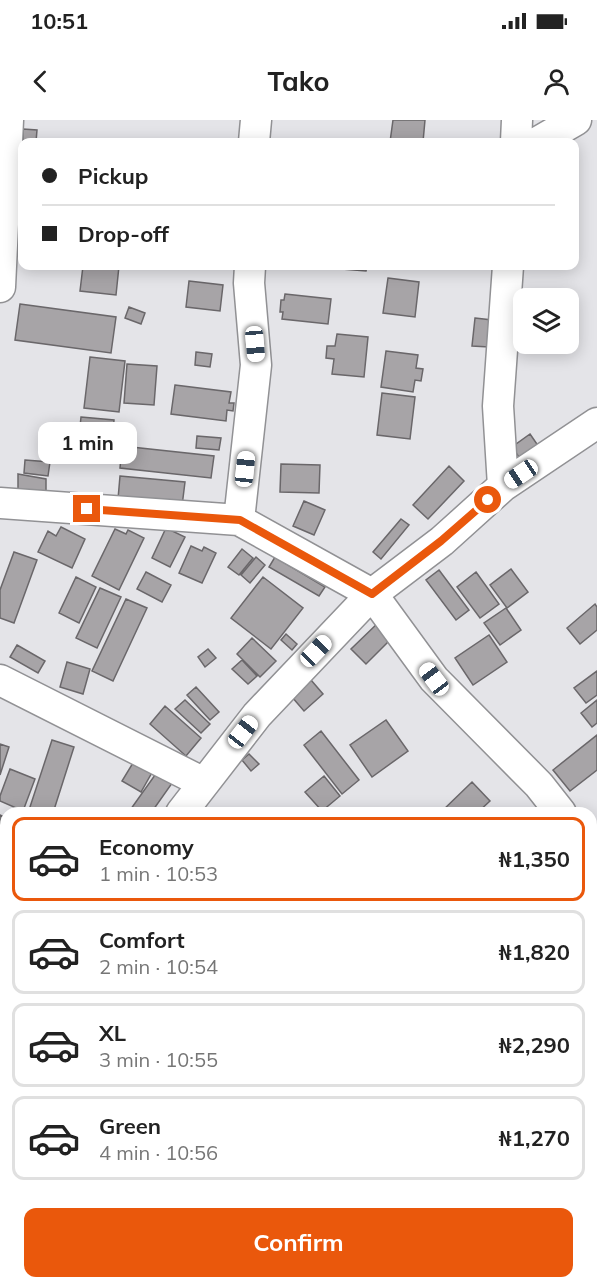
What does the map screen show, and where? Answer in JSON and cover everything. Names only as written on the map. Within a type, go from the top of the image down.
[{"type":"street","points":[[0,287],[8,120]]},
{"type":"street","points":[[254,138],[256,120]]},
{"type":"street","points":[[516,138],[517,120]]},
{"type":"street","points":[[545,138],[576,120]]},
{"type":"street","points":[[240,520],[256,365],[250,270]]},
{"type":"street","points":[[503,486],[498,406],[508,270]]},
{"type":"street","points":[[0,680],[192,803],[257,715],[372,594],[441,541],[503,486],[595,427]]},
{"type":"street","points":[[0,503],[240,520],[372,594],[434,679],[539,785],[556,807]]},
{"type":"building","points":[[393,120],[425,120],[423,138],[391,138]]},
{"type":"building","points":[[23,129],[37,130],[36,138],[23,138]]},
{"type":"building","points":[[83,270],[119,270],[116,295],[80,291]]},
{"type":"building","points":[[388,278],[419,282],[415,317],[383,313]]},
{"type":"building","points":[[189,281],[223,285],[220,311],[186,307]]},
{"type":"building","points":[[285,294],[331,299],[328,324],[282,319],[281,300],[284,300]]},
{"type":"building","points":[[20,304],[116,317],[111,353],[15,340]]},
{"type":"building","points":[[129,307],[145,313],[141,324],[125,318]]},
{"type":"building","points":[[475,318],[492,320],[489,347],[472,346]]},
{"type":"building","points":[[337,334],[368,337],[364,377],[332,374],[334,359],[326,358],[327,346],[335,346]]},
{"type":"building","points":[[386,351],[418,355],[416,368],[423,369],[421,381],[415,380],[413,392],[381,387]]},
{"type":"building","points":[[196,352],[212,354],[210,367],[195,365]]},
{"type":"building","points":[[90,357],[125,361],[119,412],[84,408]]},
{"type":"building","points":[[127,364],[157,366],[154,405],[124,403]]},
{"type":"building","points":[[175,385],[231,392],[229,403],[234,403],[233,411],[227,410],[226,421],[171,414]]},
{"type":"building","points":[[382,393],[415,397],[410,439],[377,435]]},
{"type":"building","points":[[81,417],[114,420],[111,459],[77,456]]},
{"type":"building","points":[[530,434],[539,447],[521,460],[512,447]]},
{"type":"building","points":[[197,436],[221,438],[219,450],[196,448]]},
{"type":"building","points":[[122,446],[214,456],[211,478],[120,468]]},
{"type":"building","points":[[25,460],[50,462],[48,476],[24,473]]},
{"type":"building","points":[[281,464],[320,465],[319,493],[280,492]]},
{"type":"building","points":[[449,466],[464,481],[428,519],[413,505]]},
{"type":"building","points":[[18,474],[46,479],[46,496],[18,491]]},
{"type":"building","points":[[120,476],[185,482],[182,506],[118,499]]},
{"type":"building","points":[[304,501],[325,510],[314,535],[293,526]]},
{"type":"building","points":[[401,519],[409,525],[381,559],[373,552]]},
{"type":"building","points":[[61,527],[85,539],[72,568],[38,552],[48,531],[56,536]]},
{"type":"building","points":[[166,528],[185,537],[170,567],[152,558]]},
{"type":"building","points":[[115,529],[126,534],[128,530],[144,538],[119,590],[92,576]]},
{"type":"building","points":[[191,546],[202,551],[204,547],[216,553],[202,583],[179,573]]},
{"type":"building","points":[[242,549],[253,558],[239,575],[228,567]]},
{"type":"building","points":[[14,552],[37,560],[14,623],[0,618],[0,590]]},
{"type":"building","points":[[256,557],[265,565],[250,583],[241,575]]},
{"type":"building","points":[[275,557],[325,587],[319,596],[269,567]]},
{"type":"building","points":[[511,569],[528,592],[507,608],[490,585]]},
{"type":"building","points":[[439,570],[469,610],[456,620],[426,580]]},
{"type":"building","points":[[146,572],[171,585],[162,602],[137,589]]},
{"type":"building","points":[[476,572],[499,604],[480,618],[457,587]]},
{"type":"building","points":[[76,577],[96,587],[79,623],[59,613]]},
{"type":"building","points":[[263,577],[303,608],[271,649],[231,618]]},
{"type":"building","points":[[100,588],[121,597],[97,648],[76,638]]},
{"type":"building","points":[[126,599],[147,608],[113,681],[92,671]]},
{"type":"building","points":[[595,604],[597,630],[580,644],[567,628]]},
{"type":"building","points":[[506,608],[521,630],[500,645],[484,623]]},
{"type":"building","points":[[381,620],[395,635],[366,664],[351,649]]},
{"type":"building","points":[[286,634],[297,644],[292,650],[281,640]]},
{"type":"building","points":[[489,635],[507,662],[473,685],[455,658]]},
{"type":"building","points":[[252,638],[276,661],[260,677],[237,654]]},
{"type":"building","points":[[17,645],[45,661],[38,673],[10,657]]},
{"type":"building","points":[[208,649],[216,658],[205,667],[198,657]]},
{"type":"building","points":[[242,660],[257,676],[248,684],[232,669]]},
{"type":"building","points":[[67,662],[90,669],[83,694],[60,687]]},
{"type":"building","points":[[597,671],[597,695],[586,703],[574,688]]},
{"type":"building","points":[[311,680],[323,694],[304,711],[292,697]]},
{"type":"building","points":[[196,687],[219,712],[210,720],[187,695]]},
{"type":"building","points":[[185,700],[210,724],[201,733],[175,709]]},
{"type":"building","points":[[597,700],[597,723],[592,727],[581,713]]},
{"type":"building","points":[[165,706],[201,738],[186,756],[150,724]]},
{"type":"building","points":[[386,720],[408,751],[372,777],[350,745]]},
{"type":"building","points":[[321,731],[359,780],[342,794],[304,745]]},
{"type":"building","points":[[597,735],[597,770],[570,791],[553,770]]},
{"type":"building","points":[[52,740],[74,747],[55,807],[30,807]]},
{"type":"building","points":[[0,744],[9,747],[0,775]]},
{"type":"building","points":[[249,754],[259,764],[251,771],[242,760]]},
{"type":"building","points":[[136,758],[154,769],[141,792],[122,781]]},
{"type":"building","points":[[160,768],[175,779],[155,807],[132,807]]},
{"type":"building","points":[[10,769],[35,779],[24,807],[14,807],[0,801]]},
{"type":"building","points":[[324,776],[340,796],[327,807],[318,807],[305,792]]},
{"type":"building","points":[[472,782],[490,801],[484,807],[446,807]]},
{"type":"route","points":[[87,509],[240,520],[372,594],[441,541],[488,500]]}]
